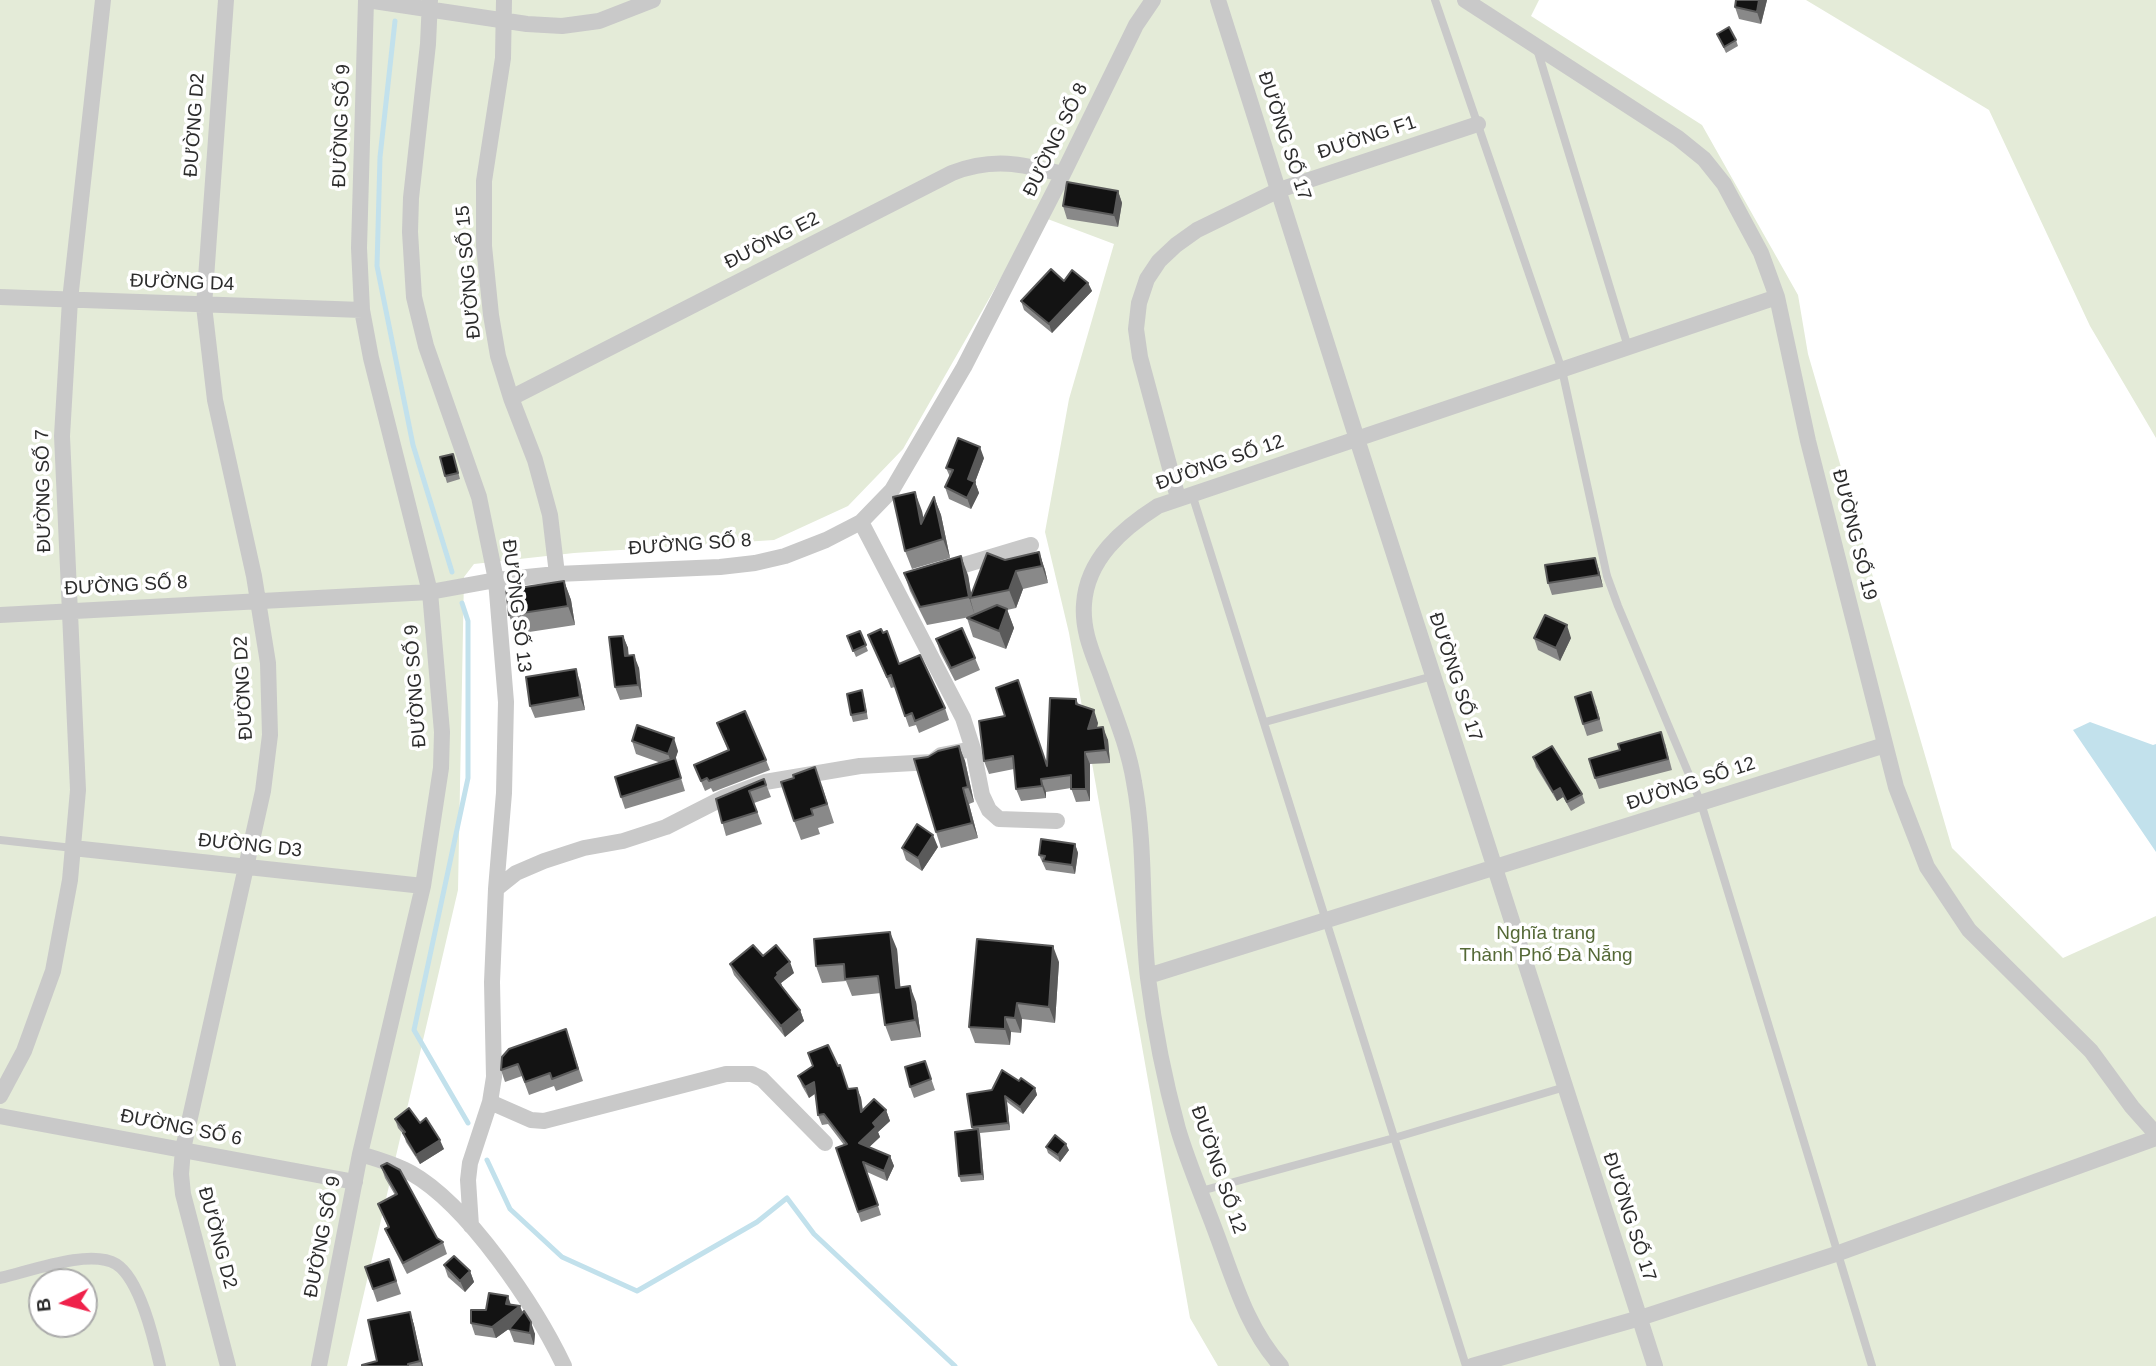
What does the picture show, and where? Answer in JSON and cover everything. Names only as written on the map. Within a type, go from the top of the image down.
[{"type":"street","name":"ĐƯỜNG SỐ 7","points":[[0,1096],[24,1051],[53,971],[70,880],[78,790],[62,436],[70,300],[103,0]]},
{"type":"street","name":"ĐƯỜNG D2","points":[[226,0],[204,306],[215,400],[258,600],[268,663],[270,735],[263,791],[183,1149],[181,1183],[228,1366]]},
{"type":"street","points":[[367,0],[430,5],[505,20],[562,26],[599,21],[653,0]]},
{"type":"street","name":"ĐƯỜNG SỐ 9","points":[[319,1366],[411,884],[441,768],[442,732],[430,592],[371,358],[362,310],[359,248],[367,0]]},
{"type":"street","name":"ĐƯỜNG SỐ 15","points":[[504,0],[503,58],[484,181],[484,246],[498,356],[535,460],[550,516],[558,574]]},
{"type":"street","name":"ĐƯỜNG SỐ 8","points":[[0,615],[430,592],[495,580],[558,574],[720,567],[785,556],[826,540],[861,522],[892,490],[958,378],[1136,25],[1153,0]]},
{"type":"street","name":"ĐƯỜNG SỐ 17","points":[[1218,0],[1655,1366]]},
{"type":"street","name":"ĐƯỜNG SỐ 19","points":[[1465,0],[1678,138],[1704,159],[1724,184],[1761,253],[1777,297],[1808,441],[1896,787],[1927,867],[1969,930],[2091,1051],[2156,1136]]},
{"type":"street","name":"ĐƯỜNG SỐ 13","points":[[430,5],[411,209],[415,297],[426,346],[479,497],[495,580],[506,702],[504,793],[492,982],[494,1077],[490,1102],[470,1163],[468,1180],[471,1226]]},
{"type":"street","name":"ĐƯỜNG F1","points":[[1185,496],[1140,357],[1136,329],[1139,303],[1147,279],[1159,261],[1197,230],[1279,190],[1479,124]]},
{"type":"street","name":"ĐƯỜNG E2","points":[[511,398],[952,173],[991,162],[1032,166],[1063,174]]},
{"type":"street","name":"ĐƯỜNG SỐ 12","points":[[1281,1366],[1266,1349],[1247,1316],[1178,1129],[1148,976],[1140,822],[1135,784],[1129,755],[1085,631],[1084,604],[1089,577],[1101,556],[1120,535],[1158,506],[1777,297]]},
{"type":"street","name":"ĐƯỜNG D4","points":[[0,298],[362,310]]},
{"type":"street","points":[[861,522],[901,584],[963,718],[973,749],[982,794],[989,810],[999,819],[1057,821]]},
{"type":"street","points":[[932,574],[1031,545]]},
{"type":"street","name":"ĐƯỜNG SỐ 12","points":[[1148,976],[1885,745]]},
{"type":"street","points":[[496,889],[516,873],[544,861],[666,827],[725,797],[765,782],[860,766],[932,762],[941,755],[973,749]]},
{"type":"street","name":"ĐƯỜNG D3","points":[[73,848],[411,884]]},
{"type":"street","points":[[490,1102],[531,1120],[544,1121],[726,1074],[752,1074],[762,1079],[825,1143]]},
{"type":"street","name":"ĐƯỜNG SỐ 6","points":[[0,1116],[355,1182]]},
{"type":"street","points":[[1472,1366],[1640,1318],[1836,1254],[2156,1136]]},
{"type":"street","points":[[360,1154],[411,1172],[428,1183],[471,1226],[533,1308],[565,1366]]},
{"type":"street","points":[[0,1278],[83,1259],[116,1264],[139,1297],[160,1366]]},
{"type":"lane","points":[[1435,0],[1562,370],[1607,576],[1701,803],[1872,1366]]},
{"type":"lane","points":[[1536,46],[1628,347]]},
{"type":"lane","points":[[1185,496],[1265,722],[1466,1366]]},
{"type":"lane","points":[[1265,722],[1433,676]]},
{"type":"lane","points":[[0,840],[73,848]]},
{"type":"lane","points":[[1201,1191],[1565,1087]]},
{"type":"green space","name":"Nghĩa trang Thành Phố Đà Nẵng","points":[[0,0],[1539,0],[1531,16],[1702,125],[1798,295],[1808,354],[1952,848],[2063,958],[2156,916],[2156,1366],[1218,1366],[1190,1318],[1069,633],[1045,532],[1069,399],[1114,244],[1037,215],[903,449],[848,506],[774,540],[574,553],[474,564],[464,577],[458,890],[347,1366],[0,1366]]},
{"type":"green space","points":[[1806,0],[2156,0],[2156,438],[2090,326],[1989,110]]},
{"type":"water","points":[[2090,722],[2156,744],[2156,852],[2073,730]]},
{"type":"building","points":[[1736,0],[1759,0],[1757,12],[1735,7]]},
{"type":"building","points":[[1729,27],[1736,40],[1724,47],[1717,34]]},
{"type":"building","points":[[1067,182],[1118,191],[1114,215],[1063,206]]},
{"type":"building","points":[[1051,269],[1064,281],[1072,270],[1088,283],[1049,324],[1021,301]]},
{"type":"building","points":[[958,438],[980,447],[968,479],[975,482],[967,498],[945,487],[953,470],[946,468]]},
{"type":"building","points":[[453,454],[458,473],[445,476],[440,457]]},
{"type":"building","points":[[915,492],[921,524],[934,497],[943,539],[905,551],[893,497]]},
{"type":"building","points":[[1039,552],[1042,566],[1016,571],[1009,590],[970,598],[987,553],[1005,560]]},
{"type":"building","points":[[961,556],[969,597],[920,607],[904,573]]},
{"type":"building","points":[[1595,558],[1599,575],[1548,583],[1545,565]]},
{"type":"building","points":[[564,581],[568,606],[509,615],[506,590]]},
{"type":"building","points":[[997,605],[1007,609],[999,631],[967,618]]},
{"type":"building","points":[[1545,615],[1567,625],[1556,648],[1534,638]]},
{"type":"building","points":[[962,628],[975,658],[951,668],[936,639]]},
{"type":"building","points":[[881,629],[883,633],[887,631],[899,664],[920,655],[945,708],[915,721],[912,713],[905,716],[891,675],[887,677],[868,635]]},
{"type":"building","points":[[860,631],[866,645],[853,651],[847,636]]},
{"type":"building","points":[[623,636],[625,656],[634,655],[638,685],[615,687],[609,637]]},
{"type":"building","points":[[576,669],[580,697],[530,706],[526,677]]},
{"type":"building","points":[[1018,680],[1047,766],[1050,698],[1076,699],[1076,704],[1094,710],[1088,729],[1103,727],[1106,750],[1085,752],[1086,789],[1071,789],[1071,775],[1041,779],[1042,786],[1016,789],[1013,756],[984,761],[979,721],[1005,716],[996,688]]},
{"type":"building","points":[[862,690],[866,712],[851,715],[847,694]]},
{"type":"building","points":[[1591,692],[1599,719],[1583,724],[1575,697]]},
{"type":"building","points":[[745,711],[766,760],[709,781],[707,778],[701,781],[694,765],[729,750],[717,723]]},
{"type":"building","points":[[637,725],[674,738],[668,754],[632,741]]},
{"type":"building","points":[[1661,732],[1668,759],[1595,778],[1589,759],[1620,750],[1618,744]]},
{"type":"building","points":[[959,746],[968,787],[963,788],[972,823],[936,832],[914,759]]},
{"type":"building","points":[[1552,746],[1582,794],[1567,802],[1560,788],[1553,792],[1533,757]]},
{"type":"building","points":[[675,758],[681,778],[621,797],[615,777]]},
{"type":"building","points":[[815,767],[827,804],[811,809],[813,815],[794,821],[781,782]]},
{"type":"building","points":[[764,779],[766,785],[749,791],[757,812],[722,823],[716,799]]},
{"type":"building","points":[[917,824],[933,835],[918,858],[902,848]]},
{"type":"building","points":[[1041,839],[1075,844],[1072,865],[1043,861],[1045,856],[1039,855]]},
{"type":"building","points":[[890,932],[896,988],[910,986],[915,1020],[885,1025],[878,976],[845,979],[844,964],[816,966],[814,939]]},
{"type":"building","points":[[977,939],[1053,946],[1049,1007],[1017,1003],[1015,1018],[1005,1017],[1005,1029],[969,1027]]},
{"type":"building","points":[[753,945],[763,956],[776,945],[790,962],[775,978],[800,1010],[781,1026],[730,964]]},
{"type":"building","points":[[566,1029],[578,1069],[552,1079],[550,1073],[525,1082],[518,1064],[501,1070],[502,1057],[509,1049]]},
{"type":"building","points":[[828,1045],[838,1066],[840,1065],[848,1089],[857,1088],[861,1112],[874,1099],[886,1110],[873,1123],[876,1127],[859,1143],[890,1156],[884,1171],[863,1162],[878,1205],[858,1212],[836,1148],[847,1144],[824,1114],[818,1115],[814,1082],[805,1087],[798,1076],[813,1066],[808,1053]]},
{"type":"building","points":[[925,1061],[931,1079],[910,1087],[905,1067]]},
{"type":"building","points":[[1002,1070],[1035,1088],[1020,1107],[1005,1096],[1008,1123],[972,1127],[967,1094],[992,1090]]},
{"type":"building","points":[[409,1108],[420,1123],[426,1118],[440,1140],[416,1155],[395,1119]]},
{"type":"building","points":[[978,1129],[982,1174],[959,1176],[955,1132]]},
{"type":"building","points":[[1055,1135],[1066,1144],[1058,1155],[1046,1147]]},
{"type":"building","points":[[387,1163],[400,1170],[437,1238],[443,1242],[403,1263],[385,1229],[389,1227],[378,1204],[397,1194],[381,1166]]},
{"type":"building","points":[[454,1256],[470,1271],[460,1281],[444,1265]]},
{"type":"building","points":[[389,1259],[396,1281],[373,1289],[365,1267]]},
{"type":"building","points":[[489,1293],[508,1296],[506,1304],[520,1306],[492,1327],[471,1323],[471,1310],[486,1310]]},
{"type":"building","points":[[524,1311],[531,1322],[530,1333],[509,1329]]},
{"type":"building","points":[[410,1312],[420,1361],[408,1366],[362,1366],[377,1361],[368,1320]]},
{"type":"waterway","points":[[395,21],[380,157],[377,266],[413,445],[452,572]]},
{"type":"waterway","points":[[462,603],[468,621],[468,778],[414,1030],[468,1123]]},
{"type":"waterway","points":[[487,1160],[510,1209],[562,1257],[637,1291],[757,1222],[787,1198],[814,1234],[955,1366]]}]
